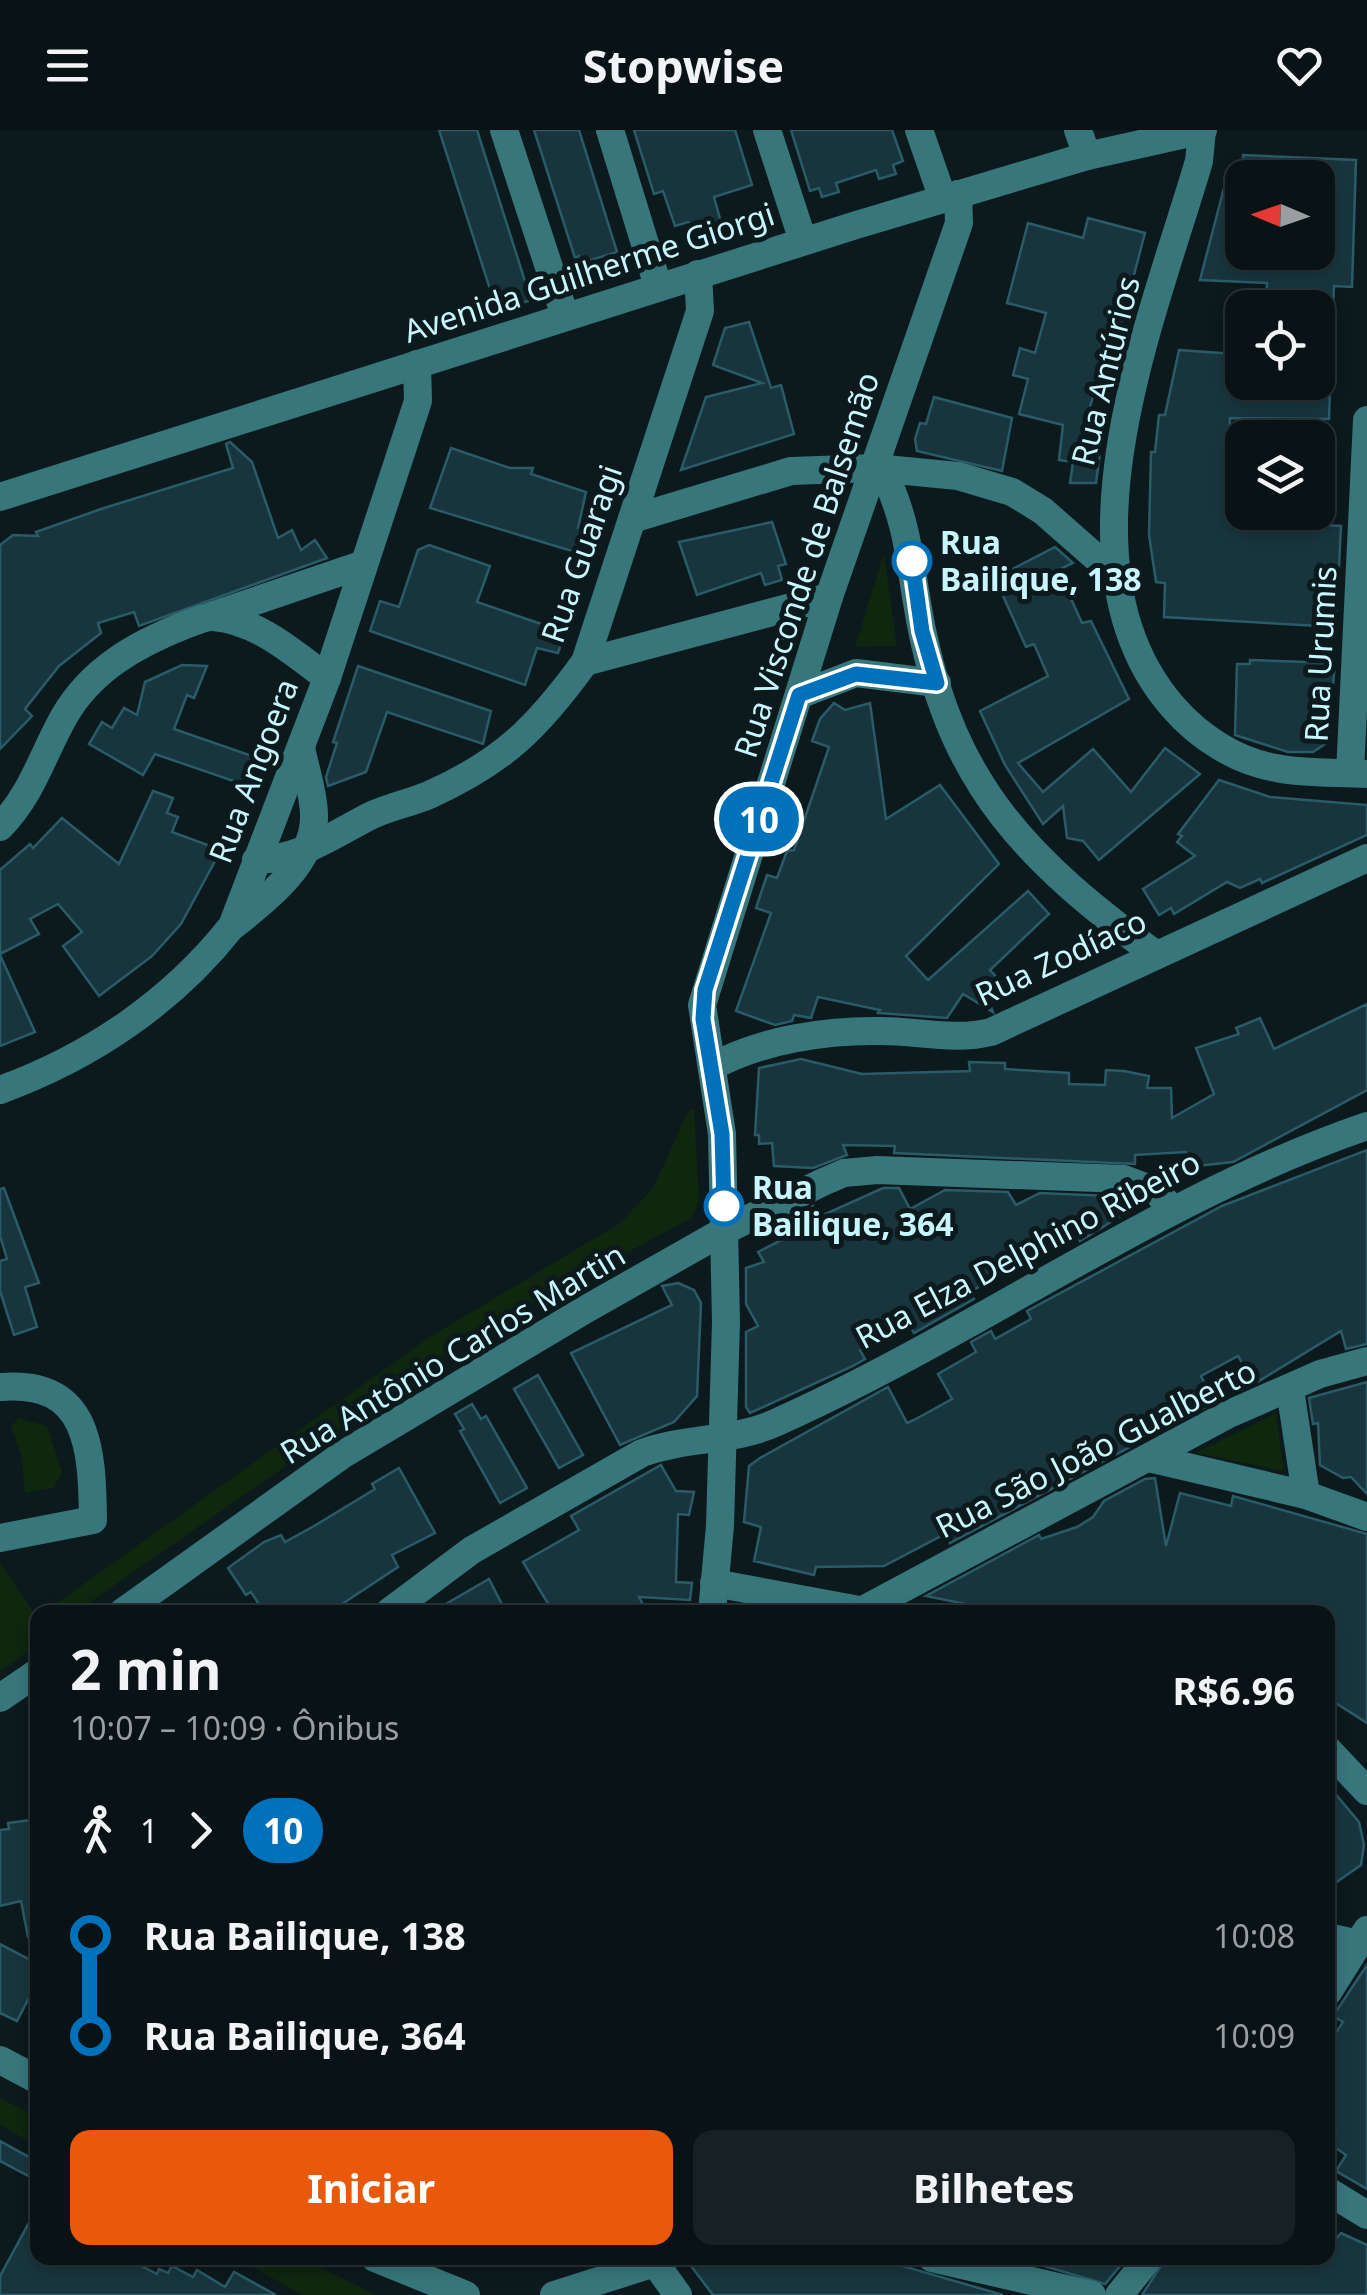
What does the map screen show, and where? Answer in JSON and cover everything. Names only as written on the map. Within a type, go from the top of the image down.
[{"type":"street","points":[[504,130],[566,316]]},
{"type":"street","points":[[610,130],[658,286]]},
{"type":"street","points":[[767,130],[803,241]]},
{"type":"street","points":[[919,130],[951,197]]},
{"type":"street","name":"Avenida Guilherme Giorgi","points":[[0,497],[658,286],[951,197],[1083,143],[1202,130]]},
{"type":"street","name":"Rua Antúrios","points":[[1202,130],[1199,161],[1119,443],[1112,521],[1117,576],[1140,660],[1157,689],[1203,735],[1224,750],[1276,768],[1358,773]]},
{"type":"street","name":"Rua Visconde de Balsemão","points":[[712,1605],[722,1436],[724,1231],[722,1134],[703,1019],[705,990],[829,597],[878,468],[959,223],[951,197]]},
{"type":"street","name":"Rua Guaragi","points":[[256,860],[286,858],[304,851],[376,813],[425,797],[488,766],[530,733],[585,662],[700,311],[698,274]]},
{"type":"street","name":"Rua Angoera","points":[[0,1090],[99,1046],[206,960],[232,926],[327,678],[418,401],[417,364]]},
{"type":"street","name":"Rua Urumis","points":[[1358,773],[1367,420]]},
{"type":"street","points":[[632,519],[791,472],[878,468],[928,473],[982,481],[1012,492],[1043,511],[1117,576]]},
{"type":"street","points":[[878,468],[903,513],[922,631],[937,683],[980,784],[1012,831],[1055,878],[1155,954]]},
{"type":"street","points":[[903,513],[911,490],[928,473]]},
{"type":"street","points":[[0,827],[30,792],[65,715],[96,675],[132,649],[211,616],[364,564]]},
{"type":"street","points":[[585,662],[829,597]]},
{"type":"street","points":[[211,616],[254,628],[327,678]]},
{"type":"street","points":[[799,695],[856,674],[937,683]]},
{"type":"street","points":[[232,926],[273,894],[304,851],[314,809],[300,747]]},
{"type":"street","name":"Rua Guaragi","points":[[278,804],[376,813]]},
{"type":"street","name":"Rua Zodíaco","points":[[712,1067],[745,1052],[832,1033],[881,1031],[973,1036],[991,1032],[1367,858]]},
{"type":"street","name":"Rua Elza Delphino Ribeiro","points":[[398,1605],[472,1550],[642,1453],[672,1442],[773,1424],[1173,1210],[1285,1157],[1367,1126]]},
{"type":"street","name":"Rua Antônio Carlos Martin","points":[[134,1605],[342,1455],[724,1231],[824,1182],[857,1170],[1124,1179],[1156,1191],[1173,1210]]},
{"type":"street","name":"Rua São João Gualberto","points":[[878,1605],[1148,1458],[1290,1388],[1367,1361]]},
{"type":"street","points":[[0,1388],[40,1389],[62,1396],[73,1410],[86,1438],[93,1520],[0,1538]]},
{"type":"street","points":[[1290,1388],[1306,1495]]},
{"type":"street","points":[[1148,1458],[1306,1495],[1367,1517]]},
{"type":"street","points":[[714,1584],[827,1605]]},
{"type":"street","points":[[0,1698],[30,1677]]},
{"type":"street","points":[[1335,1757],[1367,1791]]},
{"type":"street","points":[[1335,1937],[1363,1937]]},
{"type":"street","points":[[1335,1981],[1363,1937]]},
{"type":"street","points":[[0,2060],[30,2076]]},
{"type":"street","points":[[1335,2196],[1367,2215]]},
{"type":"street","points":[[393,2265],[466,2295]]},
{"type":"street","points":[[554,2295],[641,2265]]},
{"type":"street","points":[[659,2265],[678,2295]]},
{"type":"street","points":[[962,2265],[1092,2295]]},
{"type":"street","points":[[1119,2295],[1143,2265]]},
{"type":"green space","points":[[884,553],[897,646],[855,647],[881,562]]},
{"type":"green space","points":[[694,1108],[699,1199],[692,1218],[483,1329],[86,1605],[54,1605],[431,1336],[620,1223],[653,1188],[688,1111]]},
{"type":"green space","points":[[1276,1413],[1284,1471],[1195,1453]]},
{"type":"green space","points":[[19,1418],[47,1426],[62,1472],[54,1488],[25,1493],[21,1455],[11,1426]]},
{"type":"green space","points":[[0,1563],[30,1607],[30,1650],[0,1672]]},
{"type":"green space","points":[[0,2098],[30,2113],[30,2142],[0,2125]]},
{"type":"green space","points":[[249,2265],[316,2265],[376,2295],[302,2295]]},
{"type":"building","points":[[439,130],[477,130],[531,300],[497,311]]},
{"type":"building","points":[[534,130],[579,130],[617,252],[581,263],[579,256],[575,258]]},
{"type":"building","points":[[634,130],[735,130],[752,185],[714,197],[722,226],[705,231],[688,222],[675,226],[663,191],[654,194]]},
{"type":"building","points":[[791,130],[892,130],[903,161],[893,165],[896,174],[879,179],[876,170],[836,183],[839,192],[822,197],[819,188],[810,191]]},
{"type":"building","points":[[1243,155],[1356,160],[1352,287],[1267,290],[1267,283],[1200,280],[1225,184],[1225,270],[1335,270],[1335,160],[1243,160]]},
{"type":"building","points":[[1088,218],[1145,233],[1119,332],[1111,330],[1083,433],[1102,438],[1096,483],[1070,483],[1073,462],[1059,460],[1063,425],[1019,414],[1028,379],[1013,375],[1020,348],[1035,353],[1046,313],[1007,303],[1028,223],[1083,238]]},
{"type":"building","points":[[749,322],[771,388],[781,385],[794,434],[681,470],[706,397],[762,383],[713,365],[725,328]]},
{"type":"building","points":[[1179,350],[1225,353],[1225,400],[1330,400],[1329,419],[1225,420],[1225,530],[1335,530],[1335,526],[1341,526],[1336,627],[1164,617],[1165,583],[1156,582],[1149,535],[1151,452],[1155,452],[1159,415],[1165,415]]},
{"type":"building","points":[[934,397],[1012,418],[1002,471],[917,451],[915,439],[920,423],[926,424]]},
{"type":"building","points":[[230,442],[252,462],[278,538],[292,530],[301,550],[315,540],[327,558],[139,626],[134,612],[98,623],[101,633],[59,666],[25,709],[32,716],[0,749],[0,545],[13,535],[38,536],[36,532],[101,509],[233,468],[226,444]]},
{"type":"building","points":[[451,448],[510,468],[533,468],[531,474],[586,492],[578,528],[583,530],[575,552],[430,508]]},
{"type":"building","points":[[772,522],[786,564],[778,566],[782,580],[765,585],[761,573],[697,595],[679,542]]},
{"type":"building","points":[[429,545],[490,566],[477,602],[565,632],[558,653],[537,648],[525,685],[370,631],[380,601],[399,607],[418,550]]},
{"type":"building","points":[[1055,547],[1073,563],[1058,570],[1082,623],[1091,621],[1129,699],[1018,763],[1043,792],[1093,749],[1131,792],[1165,748],[1200,774],[1099,860],[1083,841],[1067,838],[1063,806],[1043,824],[1005,765],[980,711],[1048,676],[1034,644],[1026,647],[995,578]]},
{"type":"building","points":[[1250,660],[1335,663],[1328,742],[1313,752],[1288,752],[1235,735],[1237,664],[1250,664]]},
{"type":"building","points":[[182,665],[207,666],[194,698],[187,695],[174,729],[252,756],[242,784],[155,754],[143,775],[89,744],[102,722],[112,728],[124,708],[137,715],[145,682]]},
{"type":"building","points":[[358,666],[491,711],[483,744],[387,712],[366,772],[328,786],[326,777],[337,743],[333,742]]},
{"type":"building","points":[[834,703],[845,710],[870,703],[886,819],[940,785],[999,864],[906,956],[928,980],[1028,891],[1049,914],[990,970],[1010,992],[988,999],[993,1012],[963,994],[947,1018],[878,1013],[880,1010],[818,997],[811,1018],[794,1015],[792,1021],[775,1025],[736,1011],[771,913],[756,908],[767,875],[777,878],[787,851],[794,850],[829,747],[812,741],[820,719]]},
{"type":"building","points":[[1219,780],[1270,797],[1367,805],[1367,835],[1262,883],[1260,879],[1240,888],[1227,882],[1174,914],[1171,908],[1159,915],[1143,889],[1195,856],[1177,842],[1182,836],[1178,834]]},
{"type":"building","points":[[153,791],[173,798],[167,813],[178,817],[172,832],[221,850],[181,924],[152,956],[99,996],[63,946],[82,932],[58,904],[30,919],[39,934],[0,954],[0,870],[30,844],[33,848],[62,818],[119,864]]},
{"type":"building","points":[[0,955],[35,1032],[0,1046]]},
{"type":"building","points":[[1367,1004],[1367,1090],[1233,1162],[1187,1167],[1186,1152],[1135,1155],[1135,1164],[894,1153],[895,1146],[843,1145],[847,1155],[813,1168],[774,1166],[772,1143],[759,1144],[759,1135],[755,1135],[759,1068],[801,1059],[862,1074],[970,1071],[969,1062],[1005,1063],[1005,1069],[1069,1073],[1069,1084],[1105,1085],[1106,1070],[1124,1071],[1149,1076],[1147,1088],[1171,1088],[1172,1118],[1214,1094],[1196,1048],[1239,1034],[1236,1028],[1260,1018],[1274,1049]]},
{"type":"building","points":[[1367,1150],[1367,1344],[1346,1349],[1341,1331],[1254,1384],[1238,1356],[1201,1376],[1215,1402],[1192,1414],[1189,1409],[1140,1434],[1143,1440],[950,1543],[945,1534],[884,1566],[816,1567],[814,1575],[754,1561],[761,1527],[744,1522],[749,1466],[760,1458],[888,1387],[907,1423],[914,1420],[952,1399],[938,1374],[976,1352],[971,1342],[991,1331],[995,1339],[1031,1319],[1027,1311],[1222,1206]]},
{"type":"building","points":[[4,1188],[39,1283],[25,1287],[37,1327],[14,1335],[0,1291],[0,1261],[7,1259],[0,1236],[0,1189]]},
{"type":"building","points":[[883,1188],[899,1188],[910,1209],[945,1190],[1008,1192],[1016,1205],[1040,1193],[1109,1196],[1119,1217],[1080,1241],[1077,1235],[1029,1258],[970,1292],[974,1299],[914,1333],[909,1324],[860,1350],[865,1359],[853,1366],[750,1413],[746,1407],[746,1332],[758,1326],[746,1304],[746,1268],[764,1262],[758,1252],[797,1232],[790,1219],[813,1206],[819,1217]]},
{"type":"building","points":[[678,1283],[694,1290],[701,1303],[697,1396],[674,1422],[620,1445],[571,1353],[672,1305],[662,1286]]},
{"type":"building","points":[[538,1375],[583,1455],[559,1468],[514,1389]]},
{"type":"building","points":[[1367,1382],[1367,1494],[1351,1477],[1343,1478],[1320,1465],[1318,1423],[1313,1424],[1309,1398]]},
{"type":"building","points":[[472,1404],[481,1419],[486,1416],[527,1488],[500,1503],[460,1431],[464,1429],[455,1414]]},
{"type":"building","points":[[661,1465],[676,1491],[694,1492],[689,1515],[678,1514],[676,1582],[692,1583],[690,1600],[639,1597],[643,1605],[549,1605],[523,1562],[579,1530],[571,1516]]},
{"type":"building","points":[[399,1468],[435,1533],[392,1555],[398,1567],[341,1605],[259,1605],[251,1592],[246,1595],[228,1568],[264,1542],[281,1535],[285,1542],[314,1526],[375,1489],[372,1484]]},
{"type":"building","points":[[1155,1478],[1166,1546],[1180,1493],[1231,1506],[1233,1496],[1367,1534],[1367,1723],[1335,1702],[1335,1605],[970,1605],[926,1596],[1039,1535],[1041,1539],[1077,1527],[1093,1517],[1104,1501],[1145,1479]]},
{"type":"building","points":[[489,1579],[502,1605],[444,1605]]},
{"type":"building","points":[[1335,1793],[1359,1822],[1364,1845],[1361,1865],[1335,1883]]},
{"type":"building","points":[[30,1820],[30,1937],[21,1901],[0,1906],[0,1830],[9,1829],[8,1823]]},
{"type":"building","points":[[0,1944],[30,1960],[30,1996],[17,2021],[0,2013]]},
{"type":"building","points":[[1367,1965],[1367,2189],[1336,2171],[1346,2155],[1335,2147],[1335,2034],[1343,2022],[1335,2013]]},
{"type":"building","points":[[0,2141],[30,2158],[30,2177],[0,2161]]},
{"type":"building","points":[[30,2221],[30,2265],[140,2265],[157,2274],[159,2269],[168,2273],[172,2266],[193,2277],[197,2270],[225,2287],[234,2272],[276,2295],[0,2295],[0,2276]]},
{"type":"building","points":[[1341,2233],[1367,2245],[1367,2295],[1142,2295],[1161,2265],[1335,2265],[1335,2240]]},
{"type":"building","points":[[690,2265],[899,2265],[1003,2295],[713,2295]]},
{"type":"building","points":[[1041,2265],[1121,2265],[1105,2284]]},
{"type":"bus line","name":"10","points":[[724,1206],[718,1098],[703,1019],[705,990],[799,695],[856,674],[937,683],[922,631],[912,561]]},
{"type":"place","name":"Rua Bailique, 138","points":[[912,561]]},
{"type":"place","name":"Rua Bailique, 364","points":[[724,1206]]}]
